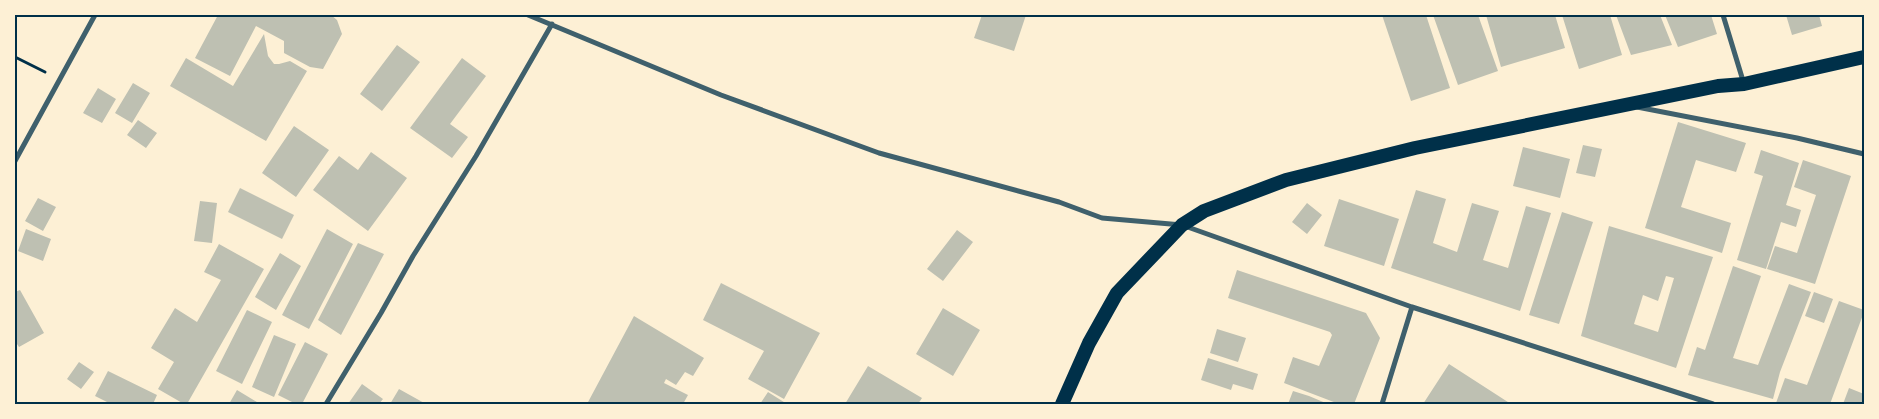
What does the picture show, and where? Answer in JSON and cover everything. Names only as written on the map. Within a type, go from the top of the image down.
[{"type":"highway","points":[[1062,404],[1089,343],[1117,293],[1182,224],[1204,211],[1286,180],[1415,148],[1718,86],[1744,84],[1864,58]]},
{"type":"street","points":[[15,161],[58,79],[95,15]]},
{"type":"street","points":[[528,15],[790,122],[880,153],[1059,202],[1102,218],[1182,224],[1412,307],[1713,404]]},
{"type":"street","points":[[1723,15],[1744,84]]},
{"type":"street","points":[[326,404],[413,256],[476,156],[552,24]]},
{"type":"street","points":[[1626,105],[1797,138],[1864,154]]},
{"type":"street","points":[[1382,404],[1412,307]]},
{"type":"path","points":[[15,57],[58,79]]},
{"type":"building","points":[[218,15],[331,15],[337,20],[342,34],[323,69],[310,67],[284,53],[284,41],[256,26],[230,76],[195,58]]},
{"type":"building","points":[[982,15],[1026,15],[1014,51],[974,38]]},
{"type":"building","points":[[1382,15],[1426,15],[1450,88],[1411,101]]},
{"type":"building","points":[[1433,15],[1478,15],[1498,71],[1458,85]]},
{"type":"building","points":[[1486,15],[1555,15],[1565,48],[1501,67]]},
{"type":"building","points":[[1562,15],[1610,15],[1622,55],[1579,69]]},
{"type":"building","points":[[1616,15],[1660,15],[1672,45],[1631,55]]},
{"type":"building","points":[[1665,15],[1711,15],[1717,34],[1678,47]]},
{"type":"building","points":[[1786,15],[1819,15],[1822,26],[1792,35]]},
{"type":"building","points":[[264,34],[268,56],[274,64],[290,61],[307,71],[266,141],[170,86],[186,58],[233,86]]},
{"type":"building","points":[[397,45],[420,62],[382,111],[360,94]]},
{"type":"building","points":[[462,58],[486,76],[450,124],[468,137],[452,158],[410,128]]},
{"type":"building","points":[[133,83],[150,93],[132,123],[115,113]]},
{"type":"building","points":[[98,88],[116,99],[102,123],[83,113]]},
{"type":"building","points":[[138,120],[157,133],[146,148],[127,135]]},
{"type":"building","points":[[1678,122],[1746,143],[1736,172],[1696,160],[1681,207],[1731,223],[1722,253],[1645,228]]},
{"type":"building","points":[[294,126],[329,150],[296,197],[262,173]]},
{"type":"building","points":[[1583,145],[1602,149],[1595,177],[1576,173]]},
{"type":"building","points":[[1523,147],[1570,159],[1560,198],[1513,186]]},
{"type":"building","points":[[1761,150],[1799,163],[1786,205],[1801,210],[1796,227],[1781,222],[1766,269],[1737,260],[1763,176],[1754,173]]},
{"type":"building","points":[[371,152],[407,178],[368,231],[313,190],[339,156],[358,170]]},
{"type":"building","points":[[1803,160],[1851,176],[1815,284],[1767,269],[1775,246],[1797,253],[1816,195],[1794,187]]},
{"type":"building","points":[[240,188],[294,215],[282,239],[228,212]]},
{"type":"building","points":[[1416,190],[1446,199],[1433,243],[1457,252],[1472,203],[1499,211],[1483,260],[1508,268],[1526,206],[1551,213],[1520,311],[1391,268]]},
{"type":"building","points":[[38,198],[56,207],[43,231],[25,221]]},
{"type":"building","points":[[1339,199],[1399,219],[1384,266],[1324,246]]},
{"type":"building","points":[[200,201],[217,203],[212,243],[194,241]]},
{"type":"building","points":[[1307,203],[1322,215],[1307,234],[1292,222]]},
{"type":"building","points":[[1562,212],[1593,222],[1559,324],[1529,315]]},
{"type":"building","points":[[1609,226],[1713,257],[1676,368],[1581,336]],"holes":[[[1666,276],[1674,278],[1658,332],[1634,324],[1643,295],[1658,301]]]},
{"type":"building","points":[[26,229],[51,239],[43,261],[18,251]]},
{"type":"building","points":[[327,229],[353,244],[309,329],[282,315]]},
{"type":"building","points":[[957,230],[973,242],[943,281],[927,269]]},
{"type":"building","points":[[358,243],[384,254],[341,335],[318,320]]},
{"type":"building","points":[[219,244],[264,269],[187,404],[184,404],[158,389],[174,362],[151,348],[175,308],[197,322],[221,280],[204,272]]},
{"type":"building","points":[[280,253],[301,266],[276,310],[255,297]]},
{"type":"building","points":[[1733,266],[1761,276],[1733,358],[1758,365],[1789,284],[1811,292],[1780,372],[1773,399],[1688,375],[1697,347],[1705,350]]},
{"type":"building","points":[[1237,270],[1366,313],[1380,338],[1354,404],[1339,404],[1284,383],[1293,357],[1319,366],[1332,335],[1330,332],[1228,298]]},
{"type":"building","points":[[721,283],[820,333],[784,399],[748,379],[764,351],[703,320]]},
{"type":"building","points":[[20,290],[44,333],[19,347],[15,341],[15,292]]},
{"type":"building","points":[[1814,292],[1833,299],[1824,323],[1805,316]]},
{"type":"building","points":[[1839,301],[1864,310],[1864,312],[1830,404],[1776,403],[1785,378],[1807,385]]},
{"type":"building","points":[[943,308],[980,330],[953,376],[916,354]]},
{"type":"building","points":[[247,310],[272,322],[242,384],[216,371]]},
{"type":"building","points":[[634,316],[704,358],[693,376],[685,372],[676,385],[666,379],[664,383],[688,395],[683,404],[587,404]]},
{"type":"building","points":[[1217,329],[1246,338],[1238,362],[1210,353]]},
{"type":"building","points":[[274,335],[296,344],[274,397],[252,387]]},
{"type":"building","points":[[305,342],[328,354],[302,404],[296,404],[278,395]]},
{"type":"building","points":[[1208,358],[1258,374],[1253,390],[1233,384],[1231,390],[1201,380]]},
{"type":"building","points":[[79,362],[94,372],[81,389],[67,379]]},
{"type":"building","points":[[1449,364],[1511,404],[1423,404]]},
{"type":"building","points":[[868,366],[922,398],[918,404],[845,404]]},
{"type":"building","points":[[108,371],[157,395],[153,404],[111,404],[95,396]]},
{"type":"building","points":[[362,384],[383,399],[379,404],[348,404]]},
{"type":"building","points":[[1849,388],[1864,394],[1864,404],[1843,404]]},
{"type":"building","points":[[399,389],[426,404],[390,404]]},
{"type":"building","points":[[237,390],[257,402],[256,404],[229,404]]},
{"type":"building","points":[[1293,391],[1309,396],[1328,404],[1288,404]]},
{"type":"building","points":[[768,392],[787,404],[760,404]]}]
